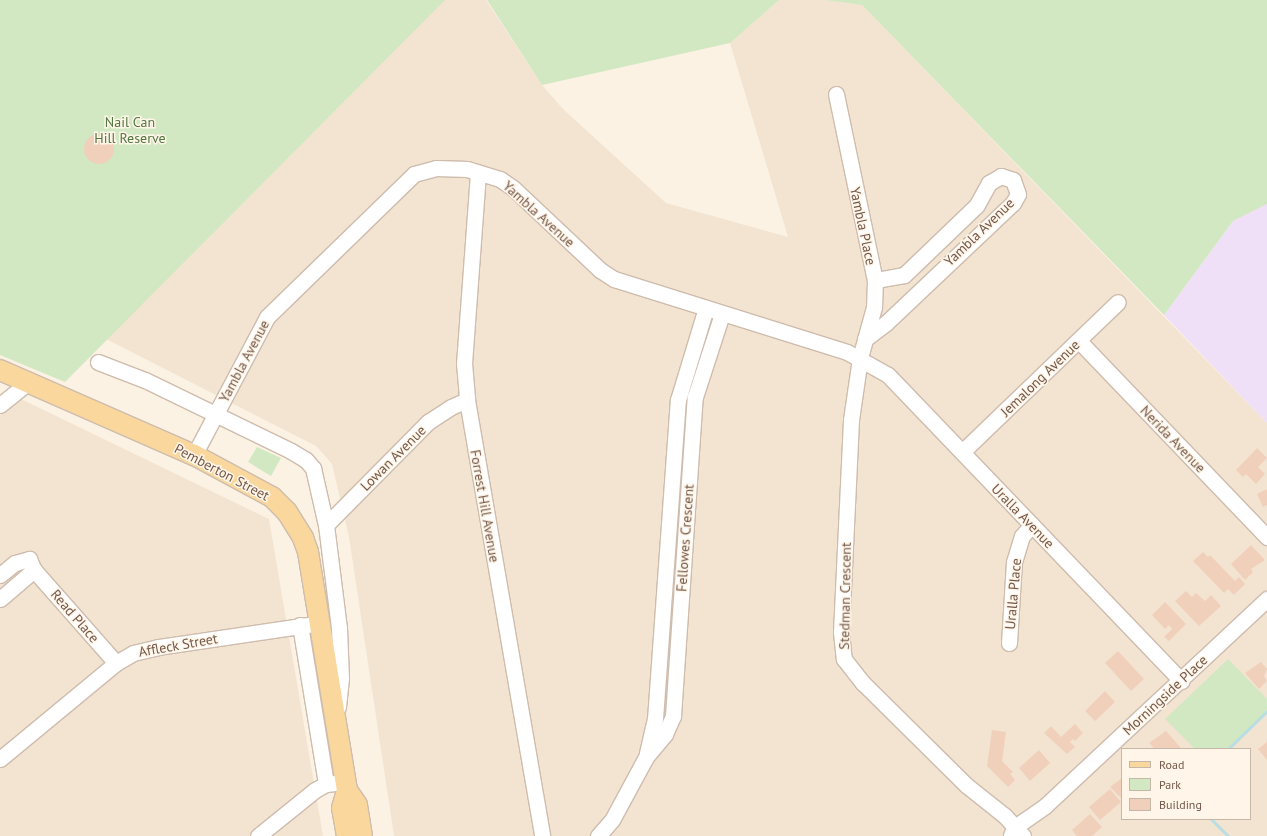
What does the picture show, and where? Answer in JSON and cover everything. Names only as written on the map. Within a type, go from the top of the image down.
[{"type":"main road","name":"Pemberton Street","points":[[0,370],[194,455],[272,497],[290,516],[308,552],[347,785],[356,805],[362,836]]},
{"type":"main road","name":"Pemberton Street","points":[[347,785],[342,808],[347,836]]},
{"type":"street","name":"Yambla Place","points":[[836,94],[875,280],[874,307],[860,358]]},
{"type":"street","name":"Yambla Avenue","points":[[194,455],[267,317],[407,180],[424,170],[436,168],[453,167],[500,179],[513,188],[606,275],[629,285],[706,308],[860,358]]},
{"type":"street","name":"Forrest Hill Avenue","points":[[478,173],[464,363],[467,400],[542,836]]},
{"type":"street","name":"Yambla Avenue","points":[[865,339],[886,323],[1013,203],[1018,194],[1013,180],[1001,176],[989,183],[976,206],[904,275],[875,280]]},
{"type":"street","name":"Jemalong Avenue","points":[[962,452],[1118,302]]},
{"type":"street","name":"Fellowes Crescent","points":[[646,757],[655,719],[678,400],[706,308]]},
{"type":"street","name":"Fellowes Crescent","points":[[598,836],[612,820],[646,757],[665,734],[673,716],[695,397],[722,314]]},
{"type":"street","name":"Nerida Avenue","points":[[1078,341],[1267,537]]},
{"type":"street","name":"Uralla Avenue","points":[[860,358],[897,384],[1181,681]]},
{"type":"street","name":"Stedman Crescent","points":[[860,358],[851,420],[842,653],[856,675],[1017,834]]},
{"type":"street","name":"Pemberton Street","points":[[98,362],[145,380],[215,416],[298,455],[310,464],[318,480],[326,525],[341,657],[341,678],[336,719]]},
{"type":"street","points":[[0,404],[28,382]]},
{"type":"street","name":"Lowan Avenue","points":[[326,525],[428,422],[451,407],[467,400]]},
{"type":"street","name":"Uralla Place","points":[[1009,643],[1014,562],[1022,536],[1032,525]]},
{"type":"street","name":"Read Place","points":[[0,575],[25,558],[32,561],[34,570],[116,663]]},
{"type":"street","points":[[0,600],[34,570]]},
{"type":"street","name":"Morningside Place","points":[[1017,834],[1037,820],[1044,806],[1267,600]]},
{"type":"street","name":"Affleck Street","points":[[0,759],[116,663],[133,653],[150,648],[321,623]]},
{"type":"street","points":[[300,625],[326,784]]},
{"type":"street","points":[[258,836],[300,801],[326,784],[347,785]]},
{"type":"street","name":"Fellowes Crescent","points":[[611,836],[612,820]]},
{"type":"shaded area","points":[[444,0],[486,0],[542,85],[563,109],[666,203],[788,237],[730,43],[779,0],[825,0],[862,5],[1267,423],[1267,836],[394,836],[349,537],[332,464],[316,446],[106,339]]},
{"type":"shaded area","points":[[1267,204],[1267,423],[1164,315],[1233,221]]},
{"type":"shaded area","points":[[21,399],[269,519],[323,836],[0,836],[0,415]]},
{"type":"green space","name":"Nail Can Hill Reserve","points":[[0,0],[445,0],[65,382],[0,355]]},
{"type":"green space","points":[[487,0],[779,0],[730,43],[542,85]]},
{"type":"green space","points":[[825,0],[1267,0],[1267,204],[1233,221],[1164,315],[862,5]]},
{"type":"green space","points":[[257,447],[281,458],[271,476],[248,462]]},
{"type":"green space","points":[[1228,659],[1267,699],[1267,711],[1229,748],[1194,748],[1165,719]]},
{"type":"building","points":[[99,134],[110,138],[114,149],[110,160],[99,164],[88,160],[84,149],[88,138]]},
{"type":"building","points":[[1257,448],[1267,458],[1258,467],[1265,474],[1256,484],[1246,474],[1243,477],[1236,470]]},
{"type":"building","points":[[1267,489],[1267,505],[1263,507],[1257,494]]},
{"type":"building","points":[[1251,545],[1265,560],[1251,569],[1253,572],[1245,580],[1231,564]]},
{"type":"building","points":[[1203,552],[1208,557],[1210,555],[1235,581],[1239,577],[1245,584],[1234,595],[1228,589],[1224,593],[1193,561]]},
{"type":"building","points":[[1186,591],[1192,597],[1196,593],[1205,601],[1211,595],[1221,606],[1199,626],[1175,601]]},
{"type":"building","points":[[1165,602],[1186,624],[1169,641],[1164,637],[1172,629],[1169,625],[1165,629],[1152,615]]},
{"type":"building","points":[[1118,651],[1144,679],[1131,691],[1105,663]]},
{"type":"building","points":[[1261,662],[1267,669],[1264,676],[1267,681],[1259,689],[1245,673]]},
{"type":"building","points":[[1105,691],[1115,702],[1095,721],[1085,711]]},
{"type":"building","points":[[1075,724],[1083,733],[1075,741],[1073,739],[1070,742],[1075,747],[1067,754],[1044,733],[1051,726],[1061,737]]},
{"type":"building","points":[[992,730],[1006,732],[1002,761],[1013,772],[1010,774],[1015,780],[1008,787],[987,766]]},
{"type":"building","points":[[1166,731],[1181,748],[1154,748],[1149,743]]},
{"type":"building","points":[[1267,742],[1267,760],[1258,749]]},
{"type":"building","points":[[1039,750],[1050,763],[1030,781],[1019,768]]},
{"type":"building","points":[[1121,779],[1121,798],[1110,787]]},
{"type":"building","points":[[1110,789],[1121,802],[1100,820],[1089,807]]},
{"type":"building","points":[[1090,814],[1102,827],[1092,836],[1077,836],[1072,830]]},
{"type":"waterway","points":[[1229,748],[1267,711]]},
{"type":"waterway","points":[[1212,820],[1228,836]]}]
